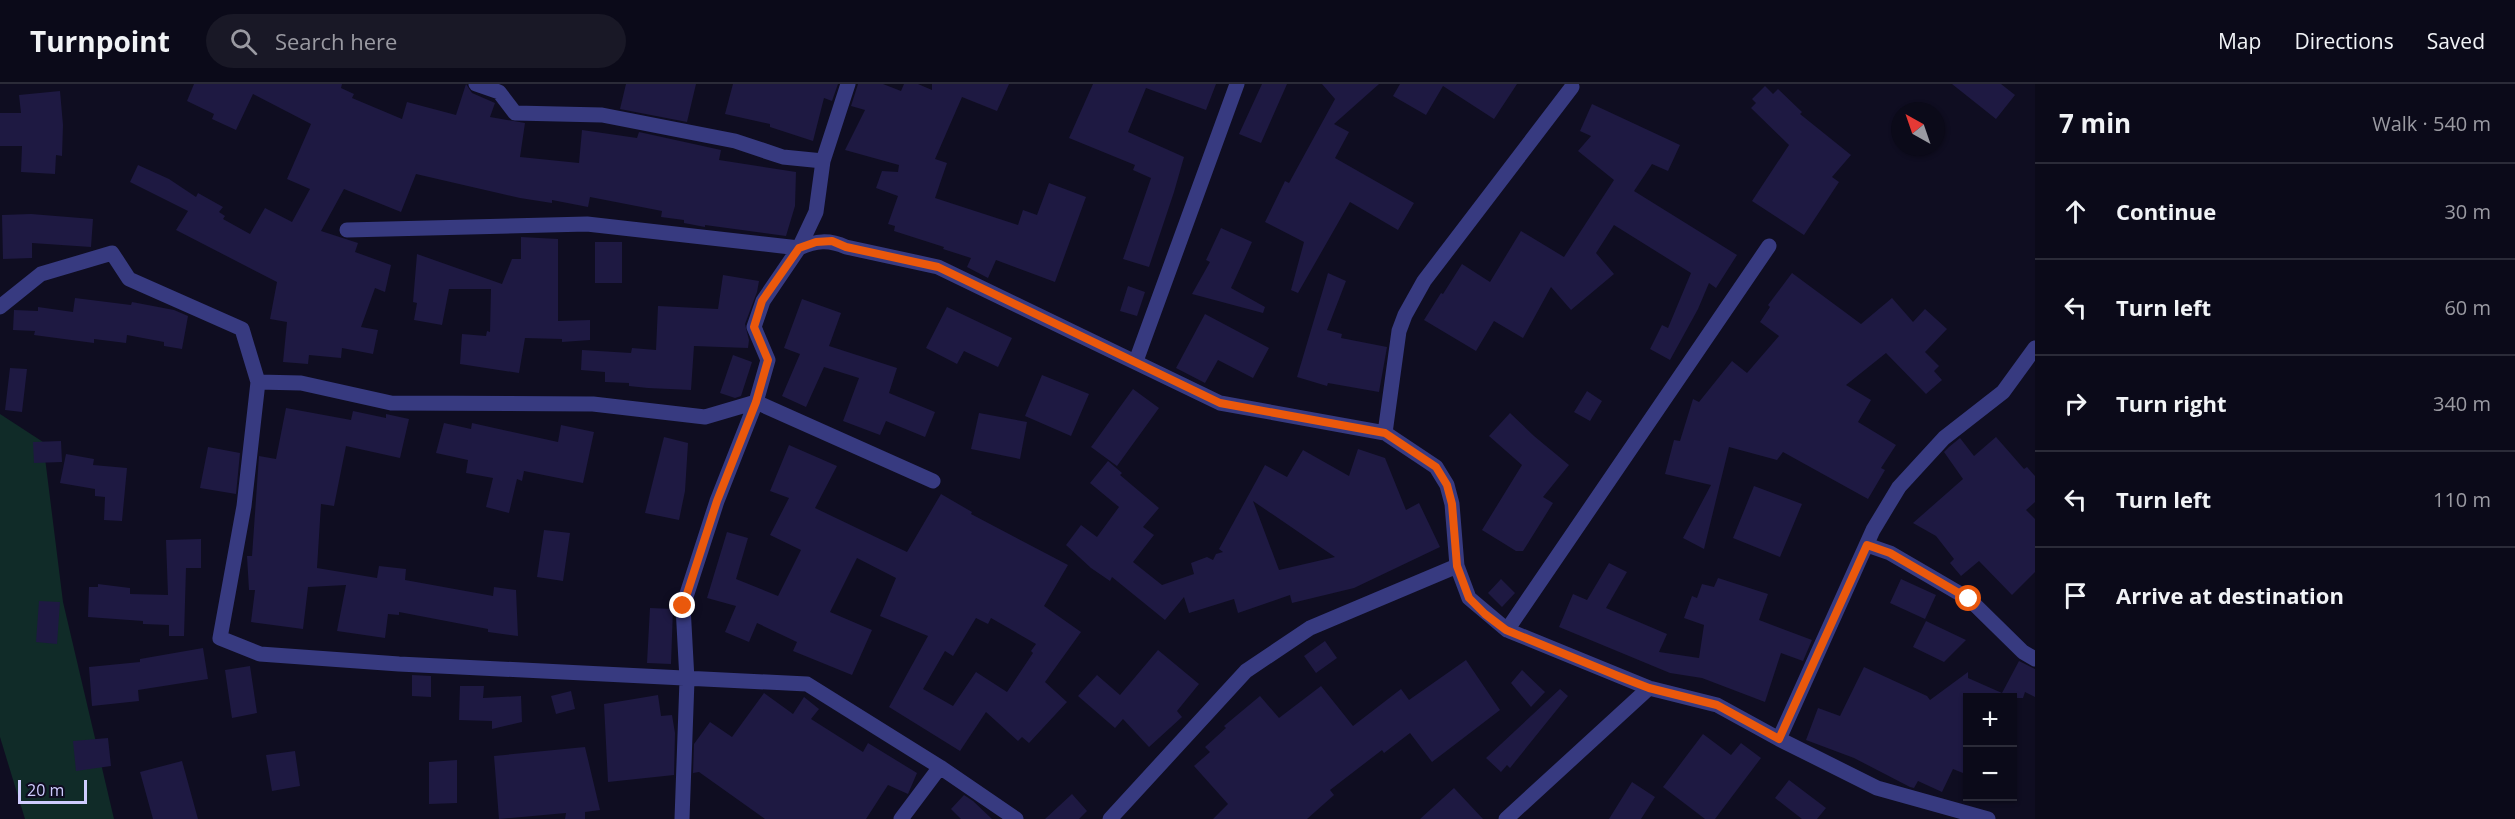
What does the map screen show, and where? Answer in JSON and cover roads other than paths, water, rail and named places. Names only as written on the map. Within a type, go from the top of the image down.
[{"type":"street","points":[[476,84],[499,92],[515,113],[602,115],[735,141],[783,157],[823,161]]},
{"type":"street","points":[[681,819],[687,680],[683,606],[717,501],[756,402],[768,360],[754,327],[762,301],[799,248],[816,212],[823,161],[848,84]]},
{"type":"street","points":[[1136,361],[1237,84]]},
{"type":"street","points":[[1385,433],[1399,331],[1405,315],[1424,281],[1572,87]]},
{"type":"street","points":[[347,230],[587,224],[799,248],[816,242],[832,241],[846,247],[938,267],[1220,403],[1385,433],[1430,462],[1447,485],[1452,504],[1457,566],[1469,598],[1506,630],[1649,688],[1717,705],[1877,788],[1979,817]]},
{"type":"street","points":[[1506,630],[1769,246]]},
{"type":"street","points":[[0,307],[41,274],[112,253],[129,279],[242,328],[258,382],[244,506],[220,638],[260,654],[687,680],[807,684],[940,767],[1016,819]]},
{"type":"street","points":[[1779,739],[1867,545],[1899,486],[1944,438],[2003,392],[2035,348]]},
{"type":"street","points":[[258,382],[300,383],[391,403],[593,404],[705,417],[756,402],[933,481]]},
{"type":"street","points":[[1867,545],[1890,553],[1969,599],[2023,652],[2035,659]]},
{"type":"street","points":[[1110,819],[1246,670],[1310,628],[1457,566]]},
{"type":"street","points":[[1506,819],[1649,688]]},
{"type":"street","points":[[901,819],[940,767]]}]
